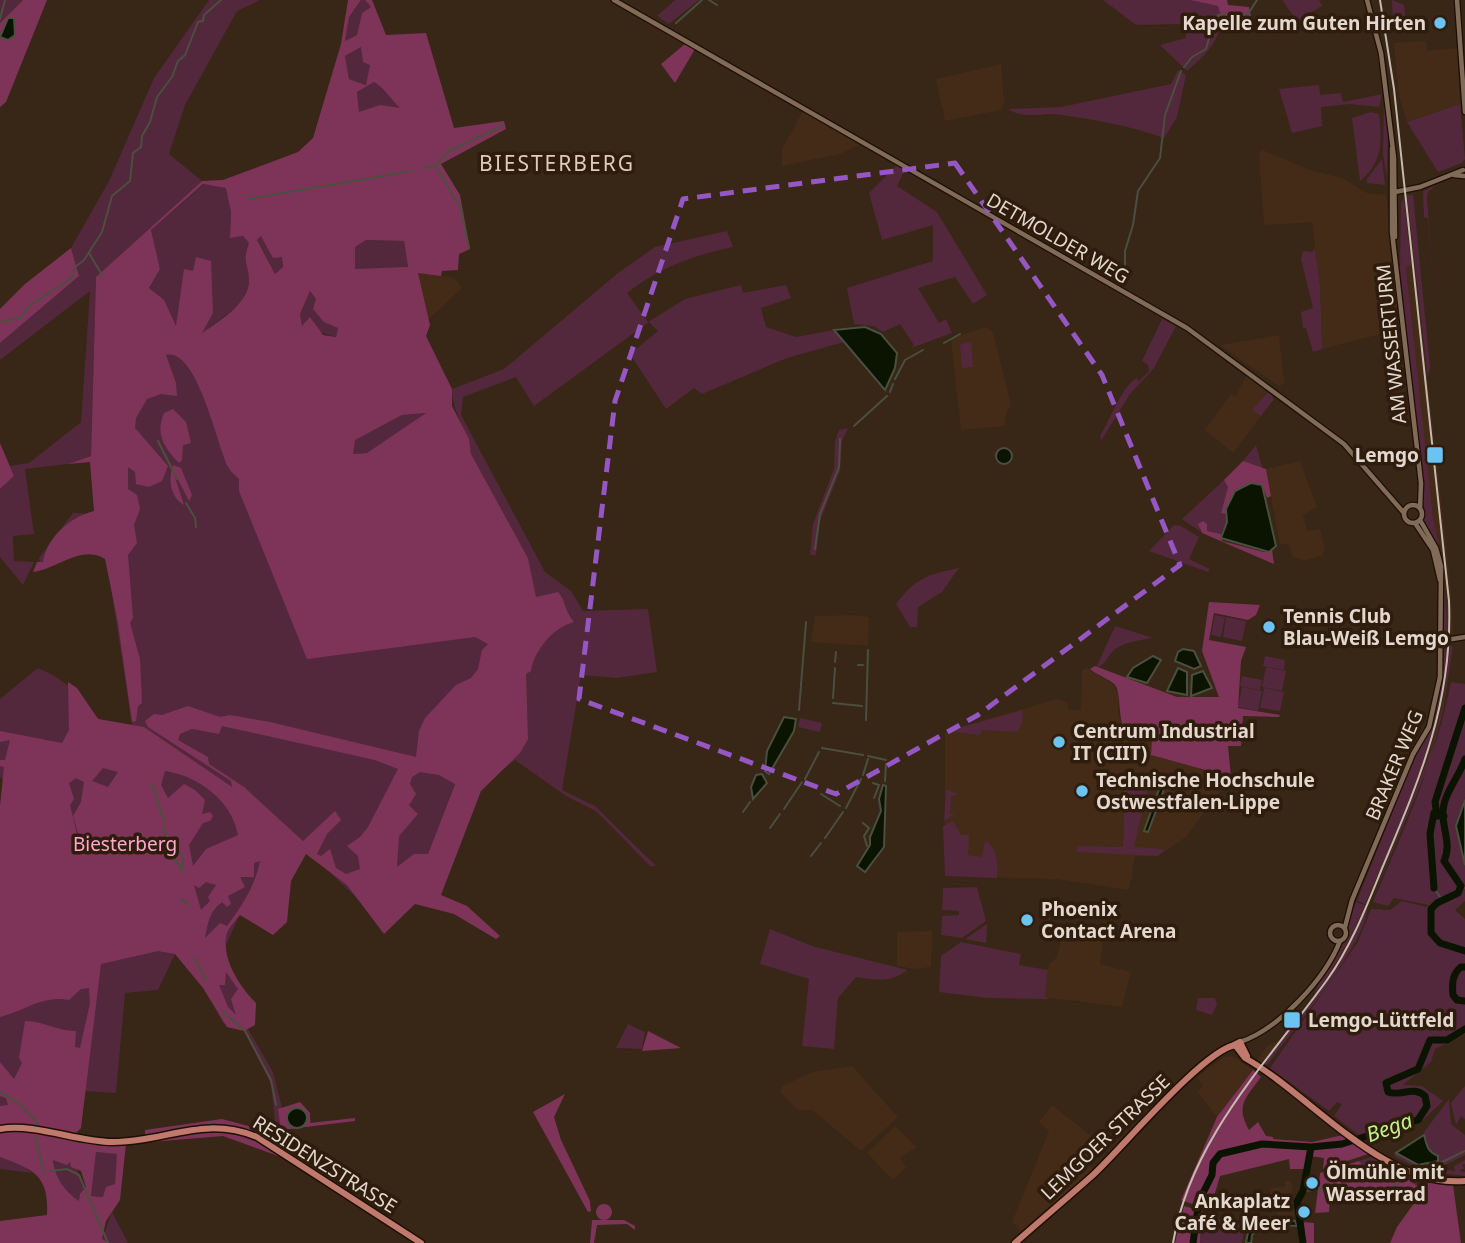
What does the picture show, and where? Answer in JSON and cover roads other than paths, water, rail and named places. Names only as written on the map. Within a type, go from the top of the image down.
[{"type":"main road","name":"LEMGOER STRASSE","points":[[1015,1243],[1094,1174],[1216,1053],[1237,1044]]},
{"type":"main road","points":[[1237,1044],[1250,1061],[1368,1148],[1416,1174],[1465,1181]]},
{"type":"main road","name":"RESIDENZSTRASSE","points":[[0,1129],[20,1128],[114,1142],[201,1128],[240,1130],[257,1137],[421,1243]]},
{"type":"street","name":"DETMOLDER WEG","points":[[614,0],[1187,328],[1336,437],[1392,497],[1407,521],[1418,522]]},
{"type":"street","name":"AM WASSERTURM","points":[[1367,0],[1381,54],[1392,148],[1394,238],[1421,490],[1418,522]]},
{"type":"street","points":[[1457,0],[1465,112]]},
{"type":"street","points":[[1394,192],[1420,187],[1464,172]]},
{"type":"street","points":[[1404,513],[1421,490]]},
{"type":"street","name":"DETMOLDER WEG","points":[[1392,497],[1420,509]]},
{"type":"street","points":[[1418,522],[1438,555],[1441,584],[1440,641],[1465,637]]},
{"type":"street","name":"BRAKER WEG","points":[[1337,941],[1330,930],[1343,926],[1410,761],[1431,724],[1440,677],[1440,641]]},
{"type":"street","name":"BRAKER WEG","points":[[1237,1044],[1266,1030],[1327,969],[1337,941],[1347,934],[1343,926]]},
{"type":"waterway","points":[[0,19],[5,0]]},
{"type":"waterway","points":[[0,322],[20,318],[29,306],[72,278],[75,267],[84,260],[102,232],[112,196],[130,181],[133,153],[141,147],[142,136],[150,122],[157,97],[172,77],[178,61],[185,55],[198,22],[203,21],[204,15],[221,0]]},
{"type":"waterway","points":[[676,23],[702,0]]},
{"type":"waterway","points":[[709,0],[717,5]]},
{"type":"waterway","points":[[1184,67],[1192,57],[1206,49],[1212,28],[1220,22],[1218,15],[1248,14],[1257,0]]},
{"type":"waterway","points":[[1125,278],[1125,251],[1133,225],[1138,191],[1160,158],[1165,115],[1181,71]]},
{"type":"waterway","points":[[423,169],[436,165],[449,151],[502,126]]},
{"type":"waterway","points":[[436,166],[460,207],[469,248]]},
{"type":"waterway","points":[[248,199],[411,171]]},
{"type":"waterway","points":[[89,253],[102,275]]},
{"type":"waterway","points":[[944,343],[960,334]]},
{"type":"waterway","points":[[895,379],[905,360],[923,350]]},
{"type":"waterway","points":[[890,392],[893,384]]},
{"type":"waterway","points":[[854,426],[887,396]]},
{"type":"waterway","points":[[815,549],[820,514],[839,467],[840,439]]},
{"type":"waterway","points":[[158,441],[177,479]]},
{"type":"waterway","points":[[186,503],[195,518],[196,527]]},
{"type":"waterway","points":[[799,710],[806,622]]},
{"type":"waterway","points":[[866,720],[868,650]]},
{"type":"waterway","points":[[835,662],[836,652]]},
{"type":"waterway","points":[[858,665],[863,665]]},
{"type":"waterway","points":[[833,698],[835,668]]},
{"type":"waterway","points":[[833,703],[862,706]]},
{"type":"waterway","name":"Bega","points":[[1444,816],[1437,816],[1435,802],[1465,708]]},
{"type":"waterway","points":[[822,748],[863,755]]},
{"type":"waterway","points":[[805,779],[819,752]]},
{"type":"waterway","points":[[868,756],[886,760]]},
{"type":"waterway","points":[[863,775],[868,759]]},
{"type":"waterway","name":"Bega","points":[[1465,759],[1446,798],[1443,811],[1447,842],[1444,861],[1461,886],[1458,893],[1437,903],[1431,909],[1431,933],[1440,943],[1465,951]]},
{"type":"waterway","points":[[885,781],[886,764]]},
{"type":"waterway","points":[[846,808],[861,779]]},
{"type":"waterway","points":[[784,809],[802,782]]},
{"type":"waterway","points":[[152,783],[164,822]]},
{"type":"waterway","points":[[873,783],[879,785],[874,798]]},
{"type":"waterway","points":[[821,794],[840,806]]},
{"type":"waterway","points":[[743,812],[750,802]]},
{"type":"waterway","points":[[825,838],[843,812]]},
{"type":"waterway","name":"Bega","points":[[1434,813],[1430,834],[1434,888]]},
{"type":"waterway","points":[[770,828],[780,814]]},
{"type":"waterway","points":[[863,823],[869,828],[864,836],[867,846]]},
{"type":"waterway","points":[[163,826],[171,856],[181,867],[181,874]]},
{"type":"waterway","points":[[173,841],[183,859],[182,869]]},
{"type":"waterway","points":[[811,856],[821,843]]},
{"type":"waterway","name":"Bega","points":[[1458,893],[1465,887]]},
{"type":"waterway","name":"Bega","points":[[1434,888],[1443,901]]},
{"type":"waterway","points":[[181,899],[188,905]]},
{"type":"waterway","points":[[194,957],[206,980]]},
{"type":"waterway","name":"Bega","points":[[1465,967],[1461,967],[1453,980],[1453,995],[1457,1000],[1465,1001]]},
{"type":"waterway","points":[[222,1011],[245,1031],[271,1080],[276,1105]]},
{"type":"waterway","name":"Bega","points":[[1303,1243],[1297,1202],[1303,1191],[1311,1147],[1342,1144],[1418,1120],[1427,1106],[1425,1096],[1416,1091],[1388,1092],[1386,1083],[1418,1069],[1430,1040],[1447,1040],[1465,1029]]},
{"type":"waterway","points":[[0,1092],[21,1105],[37,1122],[36,1126]]},
{"type":"waterway","points":[[35,1136],[44,1173]]},
{"type":"waterway","name":"Bega","points":[[1193,1243],[1199,1201],[1212,1175],[1213,1163],[1220,1154],[1262,1144],[1311,1147]]},
{"type":"waterway","points":[[1428,1169],[1465,1151]]},
{"type":"waterway","points":[[50,1171],[67,1169],[79,1175],[108,1243]]},
{"type":"waterway","points":[[1319,1190],[1330,1184],[1380,1194],[1404,1179]]},
{"type":"waterway","points":[[1303,1191],[1313,1190]]},
{"type":"railway","points":[[1173,1243],[1182,1205],[1196,1169],[1214,1136],[1234,1103],[1327,980],[1358,925],[1422,769],[1440,705],[1446,672],[1449,601],[1394,89],[1380,0]]},
{"type":"place","name":"Kapelle zum Guten Hirten","points":[[1440,23]]},
{"type":"place","name":"Lemgo","points":[[1435,455]]},
{"type":"place","name":"Tennis Club Blau-Weiß Lemgo","points":[[1269,627]]},
{"type":"place","name":"Centrum Industrial IT (CIIT)","points":[[1059,742]]},
{"type":"place","name":"Technische Hochschule Ostwestfalen-Lippe","points":[[1082,791]]},
{"type":"place","name":"Phoenix Contact Arena","points":[[1027,920]]},
{"type":"place","name":"Lemgo-Lüttfeld","points":[[1292,1020]]},
{"type":"place","name":"Ölmühle mit Wasserrad","points":[[1312,1183]]},
{"type":"place","name":"Ankaplatz Café & Meer","points":[[1304,1212]]},
{"type":"district","name":"BIESTERBERG","points":[[557,163]]},
{"type":"park label","name":"Biesterberg","points":[[125,844]]}]
